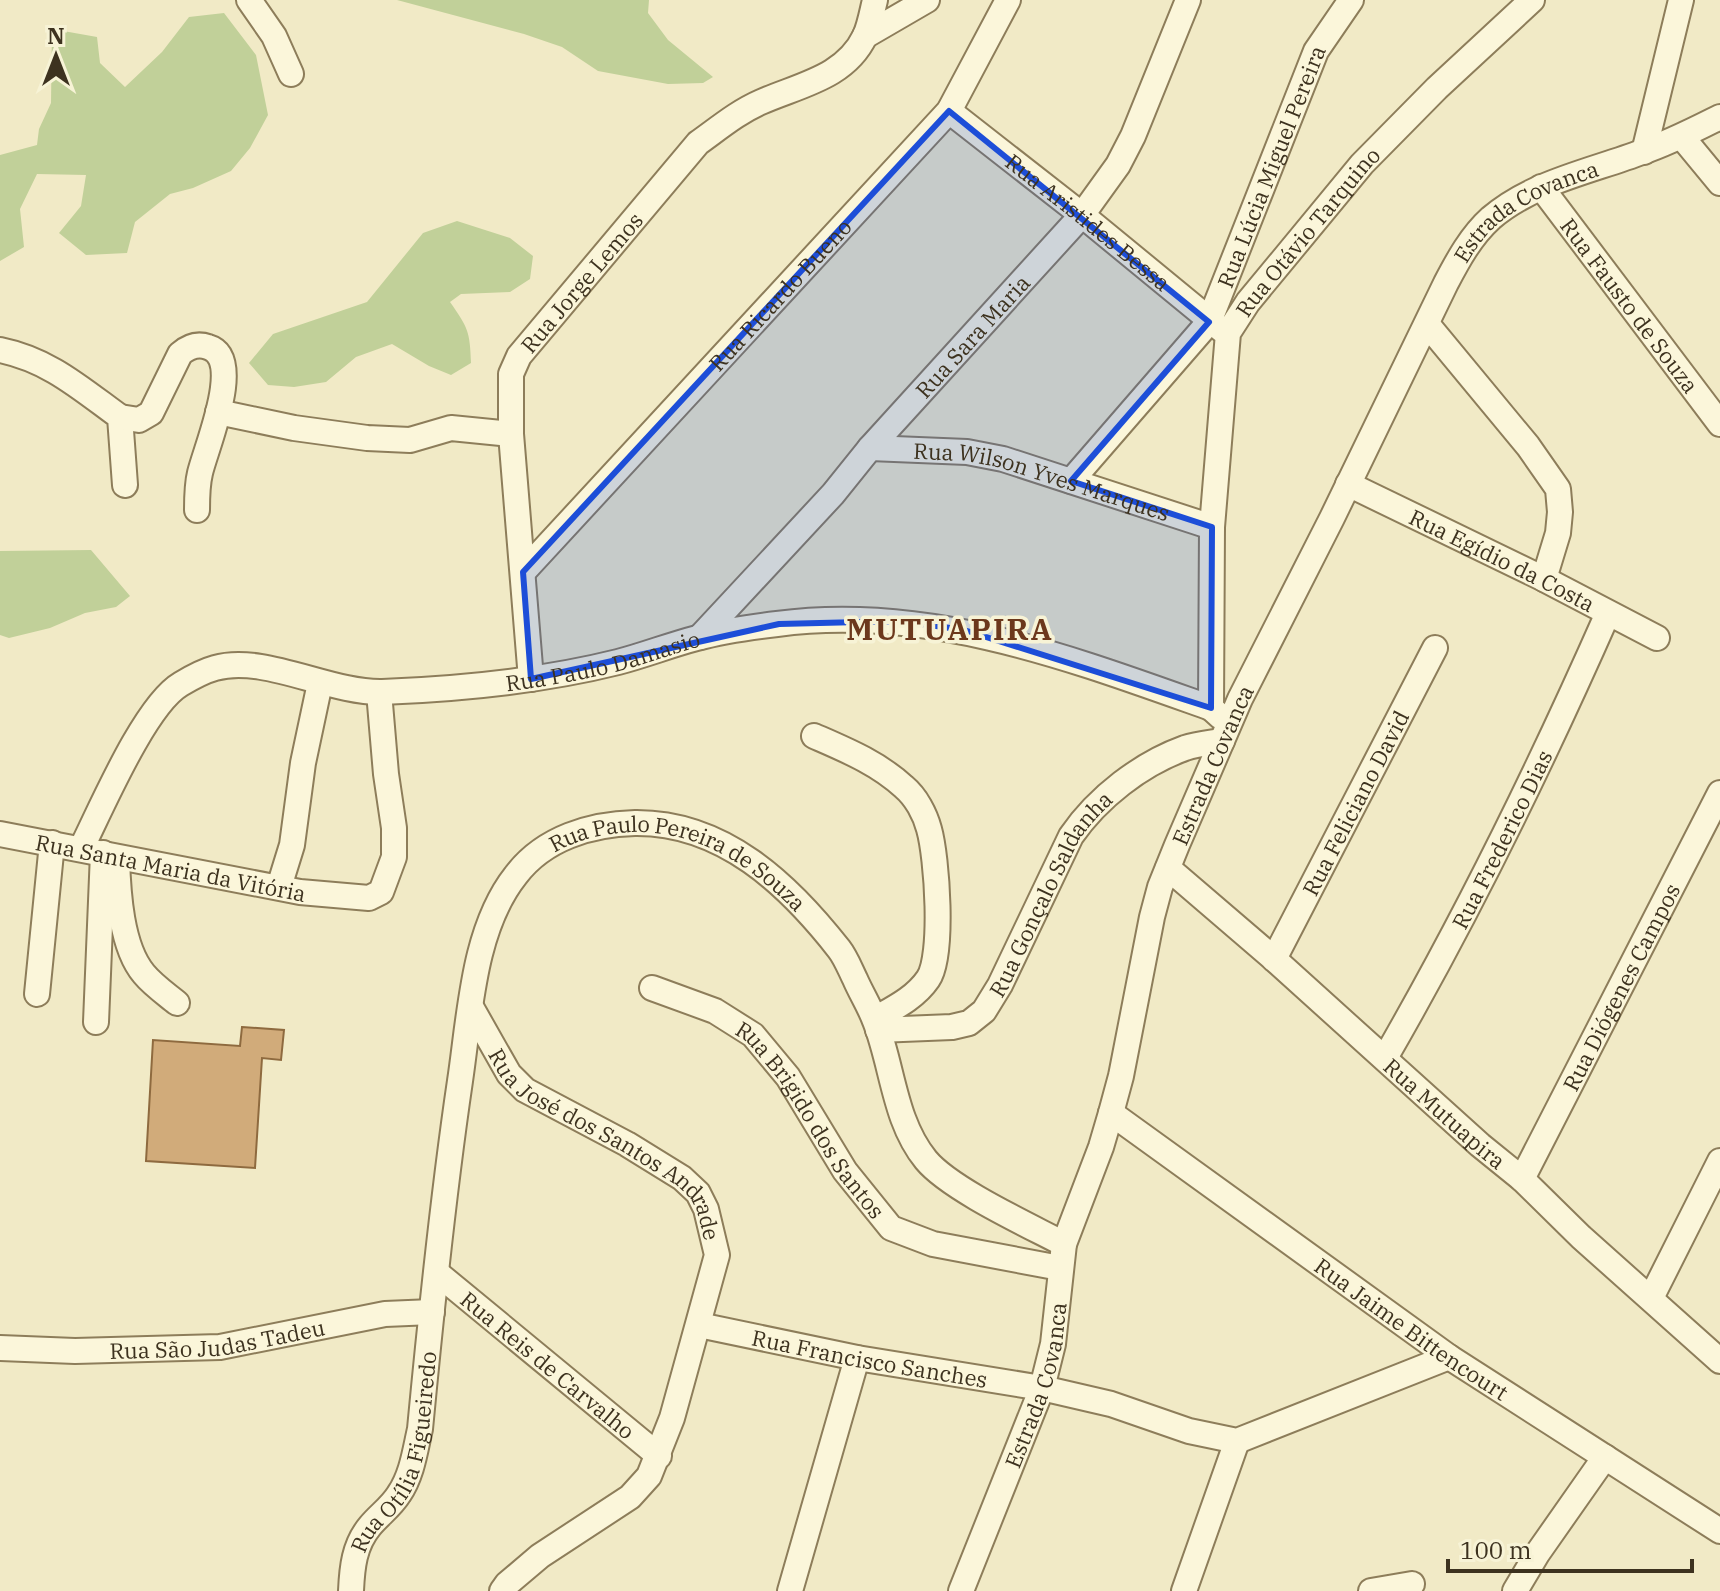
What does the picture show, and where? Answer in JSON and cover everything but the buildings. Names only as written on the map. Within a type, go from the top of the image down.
[{"type":"street","points":[[249,0],[274,36],[291,74]]},
{"type":"street","name":"Rua Jorge Lemos","points":[[531,679],[511,434],[511,374],[519,356],[698,143],[734,115],[762,101],[816,82],[843,65],[865,36],[875,0]]},
{"type":"street","points":[[865,36],[927,0]]},
{"type":"street","name":"Rua Ricardo Bueno","points":[[523,572],[949,111],[1008,0]]},
{"type":"street","name":"Rua Sara Maria","points":[[700,637],[833,494],[870,448],[1082,215],[1118,165],[1133,136],[1188,0]]},
{"type":"street","name":"Rua Lúcia Miguel Pereira","points":[[1071,481],[1218,328],[1316,51],[1351,0]]},
{"type":"street","points":[[1644,152],[1681,0]]},
{"type":"street","name":"Rua Otávio Tarquino","points":[[1212,527],[1218,328],[1248,302],[1362,164],[1526,2]]},
{"type":"street","name":"Rua Aristides Bessa","points":[[949,111],[1082,215],[1218,328]]},
{"type":"street","name":"Estrada Covanca","points":[[961,1591],[1042,1388],[1053,1344],[1062,1256],[1111,1113],[1152,917],[1168,868],[1226,732],[1467,246],[1490,219],[1541,187],[1644,152],[1720,117]]},
{"type":"street","points":[[1682,137],[1720,183]]},
{"type":"street","name":"Rua Fausto de Souza","points":[[1541,187],[1720,424]]},
{"type":"street","points":[[1427,324],[1528,446],[1558,489],[1558,533],[1544,579]]},
{"type":"street","points":[[0,350],[27,355],[61,373],[120,417],[139,420],[151,413],[180,354],[188,347],[197,345],[216,351],[225,365],[218,412],[199,478],[197,510]]},
{"type":"street","points":[[218,412],[294,428],[367,438],[410,440],[451,428],[511,434]]},
{"type":"street","points":[[120,417],[125,485]]},
{"type":"street","name":"Rua Wilson Yves Marques","points":[[870,448],[967,452],[1003,459],[1212,527]]},
{"type":"street","name":"Rua Egídio da Costa","points":[[1348,484],[1544,579],[1657,638]]},
{"type":"street","points":[[1212,527],[1211,708],[1226,732]]},
{"type":"street","name":"Rua Frederico Dias","points":[[1385,1058],[1464,914],[1559,721],[1608,613]]},
{"type":"street","name":"Rua Paulo Damasio","points":[[100,853],[148,718],[178,685],[215,667],[247,665],[358,691],[379,692],[531,679],[619,662],[700,637],[779,624],[849,619],[917,623],[964,630],[1049,654],[1211,708]]},
{"type":"street","name":"Rua Feliciano David","points":[[1274,959],[1435,648]]},
{"type":"street","points":[[279,887],[292,845],[303,763],[320,683]]},
{"type":"street","name":"Rua Santa Maria da Vitória","points":[[0,834],[279,887],[369,898],[381,892],[394,857],[394,828],[379,692]]},
{"type":"street","name":"Rua Gonçalo Saldanha","points":[[876,1024],[952,1027],[969,1023],[984,1011],[1000,985],[1071,836],[1082,821],[1116,788],[1164,758],[1226,732]]},
{"type":"street","points":[[814,736],[864,759],[905,787],[919,804],[929,829],[936,875],[935,963],[929,978],[914,996],[876,1024]]},
{"type":"street","name":"Rua Diógenes Campos","points":[[1522,1179],[1720,793]]},
{"type":"street","name":"Rua Paulo Pereira de Souza","points":[[432,1312],[451,1143],[485,935],[498,904],[516,874],[540,852],[566,836],[613,823],[649,823],[686,828],[730,845],[768,872],[842,952],[876,1024],[901,1111],[915,1144],[927,1162],[1062,1256]]},
{"type":"street","points":[[37,994],[52,843]]},
{"type":"street","points":[[100,853],[118,890],[129,946],[143,973],[177,1003]]},
{"type":"street","points":[[96,1022],[100,853]]},
{"type":"street","name":"Rua Mutuapira","points":[[1168,868],[1522,1179],[1581,1237],[1720,1361]]},
{"type":"street","name":"Rua Brigido dos Santos","points":[[652,988],[715,1011],[753,1035],[788,1077],[845,1171],[891,1228],[933,1244],[1062,1256]]},
{"type":"street","name":"Rua José dos Santos Andrade","points":[[471,1007],[509,1074],[525,1090],[627,1144],[682,1178],[698,1193],[706,1209],[717,1255],[659,1456],[649,1476],[630,1497],[540,1556],[502,1591]]},
{"type":"street","name":"Rua Jaime Bittencourt","points":[[1111,1113],[1449,1357],[1720,1531]]},
{"type":"street","points":[[1651,1298],[1720,1161]]},
{"type":"street","name":"Rua Reis de Carvalho","points":[[437,1273],[659,1456]]},
{"type":"street","name":"Rua São Judas Tadeu","points":[[0,1348],[75,1351],[220,1347],[373,1316],[432,1312]]},
{"type":"street","name":"Rua Otília Figueiredo","points":[[351,1591],[353,1561],[359,1544],[369,1527],[399,1494],[411,1470],[420,1429],[432,1312]]},
{"type":"street","name":"Rua Francisco Sanches","points":[[699,1325],[857,1358],[1042,1388],[1111,1404],[1189,1431],[1237,1441]]},
{"type":"street","points":[[1184,1591],[1237,1441],[1449,1357]]},
{"type":"street","points":[[790,1591],[857,1358]]},
{"type":"street","points":[[1515,1591],[1605,1457]]},
{"type":"street","points":[[1371,1591],[1412,1584]]},
{"type":"highlighted area","points":[[949,111],[1209,322],[1071,481],[1212,527],[1211,708],[964,630],[901,621],[779,624],[531,679],[523,572]]},
{"type":"green space","points":[[397,0],[649,0],[648,13],[668,40],[713,77],[703,83],[668,84],[598,71],[562,47]]},
{"type":"green space","points":[[224,13],[256,55],[268,115],[250,148],[231,171],[193,188],[170,194],[135,222],[127,253],[86,255],[59,233],[81,206],[86,175],[37,174],[20,209],[24,247],[0,261],[0,155],[37,145],[39,129],[51,103],[52,29],[97,37],[100,63],[125,87],[162,52],[189,17]]},
{"type":"green space","points":[[457,221],[510,238],[533,256],[530,279],[510,292],[461,294],[450,302],[467,330],[471,363],[451,375],[392,344],[356,357],[326,382],[294,387],[268,385],[249,363],[273,334],[367,302],[423,233]]},
{"type":"green space","points":[[91,550],[130,596],[116,607],[85,613],[50,628],[9,638],[0,635],[0,551]]},
{"type":"district","name":"MUTUAPIRA","points":[[950,628]]}]
